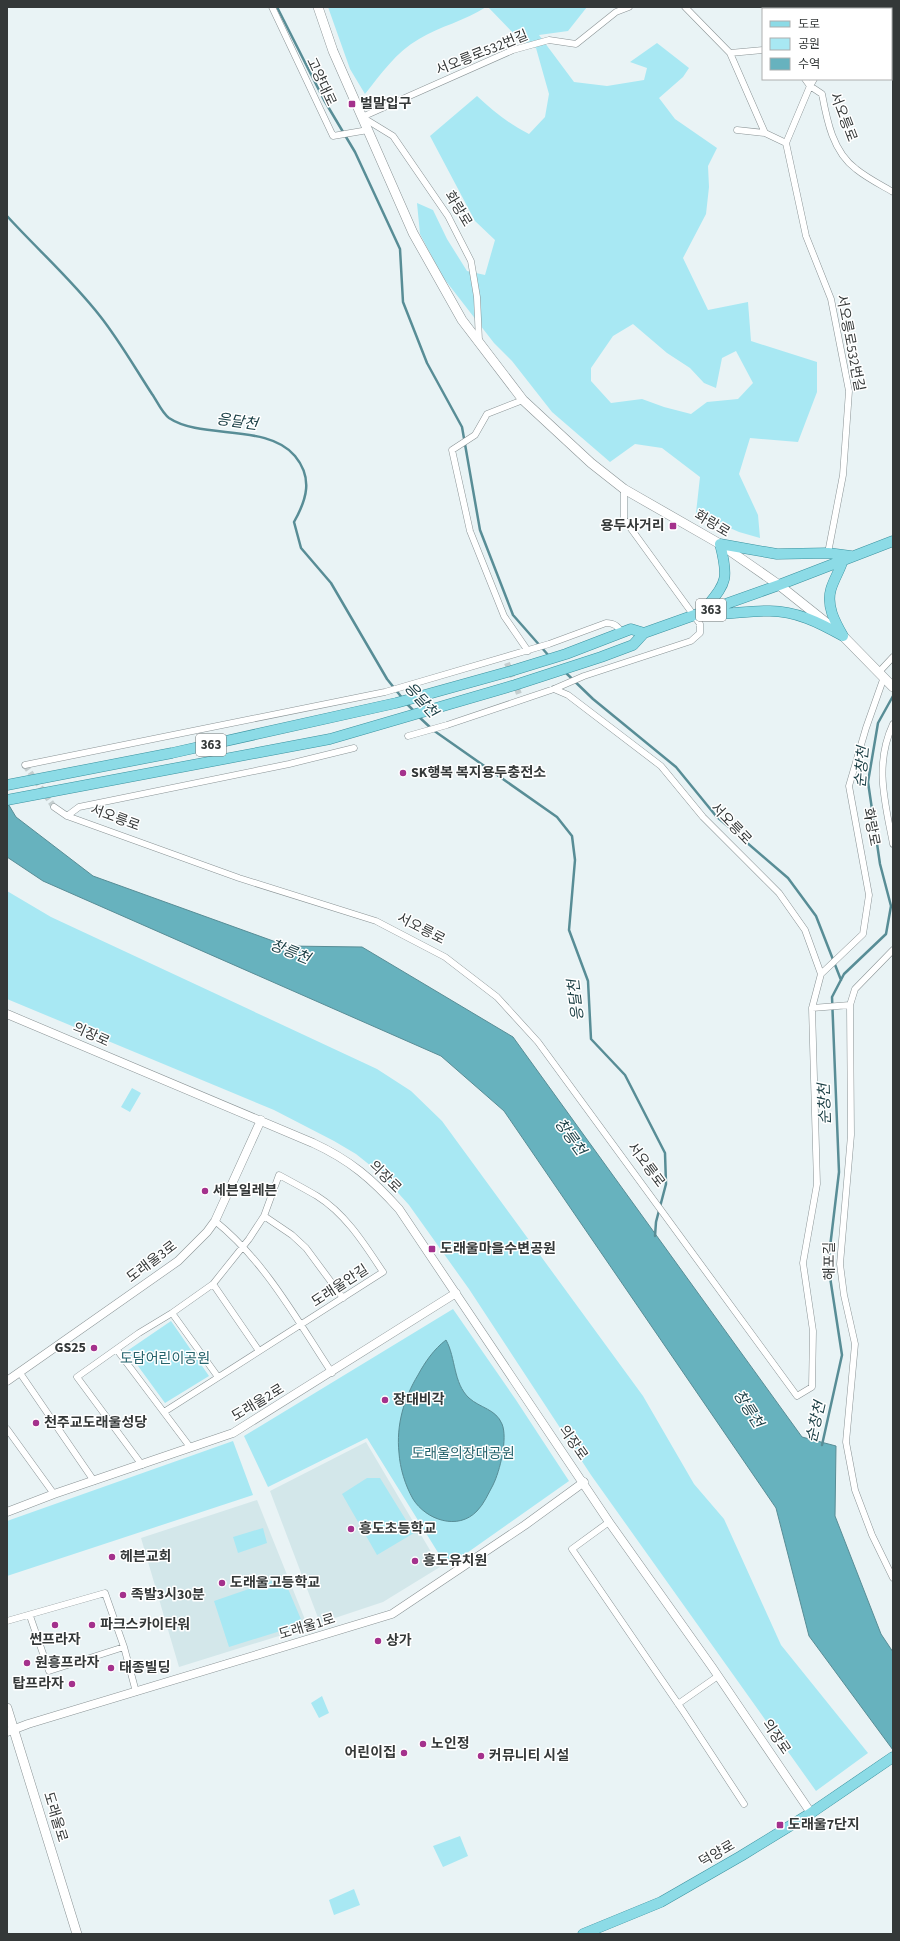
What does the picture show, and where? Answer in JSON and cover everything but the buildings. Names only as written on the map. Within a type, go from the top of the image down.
[{"type":"main road","name":"화랑로","points":[[318,7],[333,51],[413,233],[462,320],[522,400],[591,464],[624,489],[720,544],[779,585],[843,636],[892,685]]},
{"type":"main road","name":"363","points":[[7,785],[172,753],[396,703],[566,654],[631,629],[644,633],[698,615],[893,541]]},
{"type":"main road","points":[[698,615],[723,585],[726,576],[720,544],[777,554],[828,552],[853,556]]},
{"type":"main road","points":[[843,560],[838,576],[831,588],[829,602],[833,618],[843,636]]},
{"type":"main road","points":[[698,615],[724,615],[778,611],[811,620],[843,636]]},
{"type":"main road","name":"서오릉로","points":[[7,800],[330,739],[428,711],[570,667],[634,645],[644,633]]},
{"type":"main road","name":"도래울로","points":[[7,1708],[10,1731],[77,1934]]},
{"type":"main road","name":"덕양로","points":[[583,1934],[661,1902],[741,1856],[811,1813],[893,1757]]},
{"type":"street","name":"고양대로","points":[[272,7],[333,136],[368,130]]},
{"type":"street","name":"서오릉로532번길","points":[[362,117],[513,50],[549,40],[576,44],[616,12],[629,7]]},
{"type":"street","points":[[685,7],[730,53],[765,133]]},
{"type":"street","points":[[730,53],[762,50]]},
{"type":"street","points":[[736,130],[765,133],[786,143],[810,86],[806,80]]},
{"type":"street","name":"서오릉로","points":[[813,80],[810,86],[822,94],[826,116],[836,145],[855,169],[893,192]]},
{"type":"street","name":"화랑로","points":[[362,117],[393,136],[448,216],[461,241],[471,261],[477,297],[479,342]]},
{"type":"street","name":"서오릉로532번길","points":[[786,143],[806,236],[831,299],[849,390],[843,475],[828,552]]},
{"type":"street","points":[[522,400],[487,414],[475,435],[452,450],[470,531],[504,616],[530,650]]},
{"type":"street","points":[[408,736],[447,725],[520,697],[554,689],[584,676],[691,641],[700,633],[698,615],[624,519],[624,489]]},
{"type":"street","points":[[25,765],[390,691],[506,660],[606,623],[616,625],[622,633]]},
{"type":"street","points":[[881,675],[893,656]]},
{"type":"street","name":"화랑로","points":[[823,972],[862,934],[869,895],[849,786],[881,675]]},
{"type":"street","name":"서오릉로","points":[[54,807],[67,816],[239,878],[376,921],[445,957],[497,997],[538,1042],[797,1396],[812,1388],[813,1331],[803,1263],[817,1184],[812,1008],[823,972],[805,930],[778,893],[703,817],[661,766],[568,695],[554,689]]},
{"type":"street","points":[[893,724],[887,738],[881,777],[893,844]]},
{"type":"street","points":[[67,816],[79,807],[289,764],[354,748]]},
{"type":"street","name":"해포길","points":[[893,950],[855,989],[846,1006],[851,1135],[840,1264],[844,1295],[855,1344],[846,1442],[855,1490],[872,1535],[893,1578]]},
{"type":"street","points":[[812,1008],[846,1006]]},
{"type":"street","name":"의장로","points":[[7,1014],[330,1150],[348,1161],[373,1180],[399,1209],[584,1482],[609,1522],[718,1676],[811,1813]]},
{"type":"street","name":"도래울3로","points":[[7,1381],[20,1374],[178,1261],[207,1232],[215,1221],[261,1120]]},
{"type":"street","name":"도래울안길","points":[[142,1465],[77,1377],[139,1333],[172,1313],[213,1284],[243,1247],[264,1216],[279,1175],[318,1197],[358,1235],[383,1272],[302,1326],[259,1351],[164,1412]]},
{"type":"street","points":[[264,1216],[292,1235],[306,1248],[343,1298]]},
{"type":"street","points":[[215,1221],[243,1247],[277,1288],[332,1373]]},
{"type":"street","points":[[213,1284],[259,1351]]},
{"type":"street","name":"도래울2로","points":[[7,1512],[54,1494],[233,1433],[332,1373],[456,1294]]},
{"type":"street","points":[[172,1313],[218,1377]]},
{"type":"street","points":[[117,1350],[190,1447]]},
{"type":"street","points":[[20,1374],[94,1481]]},
{"type":"street","points":[[8,1432],[54,1494]]},
{"type":"street","name":"도래울1로","points":[[10,1731],[28,1724],[392,1614],[525,1525],[584,1482]]},
{"type":"street","points":[[609,1522],[572,1549],[678,1704],[744,1804]]},
{"type":"street","points":[[7,1621],[30,1616],[105,1593],[124,1647],[136,1692]]},
{"type":"street","points":[[30,1616],[49,1671],[124,1647]]},
{"type":"street","points":[[678,1704],[718,1676]]},
{"type":"shaded area","name":"흥도초등학교","points":[[366,1442],[440,1567],[383,1602],[320,1623],[270,1491]]},
{"type":"shaded area","name":"도래울고등학교","points":[[257,1500],[308,1627],[179,1667],[141,1538]]},
{"type":"green space","points":[[328,7],[486,7],[470,16],[435,30],[411,44],[389,64],[365,94],[350,69]]},
{"type":"green space","points":[[488,7],[587,7],[568,31],[539,35],[574,82],[607,86],[644,80],[647,68],[630,62],[657,43],[689,68],[683,77],[659,98],[675,119],[717,148],[708,166],[709,187],[706,214],[683,258],[708,310],[748,302],[751,341],[817,362],[817,392],[798,442],[750,438],[739,474],[758,515],[760,538],[739,532],[696,513],[700,477],[662,448],[635,444],[610,462],[552,412],[512,361],[494,343],[442,276],[420,234],[417,203],[433,210],[447,239],[467,271],[485,275],[495,240],[475,221],[430,136],[477,96],[502,117],[529,134],[545,117],[549,94],[536,48],[519,39]],"holes":[[[633,324],[667,353],[690,368],[704,383],[716,388],[722,358],[736,351],[753,383],[738,399],[707,402],[691,414],[664,407],[642,399],[611,403],[591,381],[591,368],[613,336]]]},
{"type":"green space","points":[[7,891],[51,917],[377,1069],[411,1091],[442,1121],[643,1396],[694,1484],[724,1519],[781,1645],[868,1753],[816,1791],[591,1475],[469,1289],[409,1205],[381,1174],[356,1154],[274,1110],[7,999]]},
{"type":"green space","points":[[132,1088],[141,1093],[130,1112],[121,1107]]},
{"type":"green space","name":"도래울의장대공원","points":[[453,1309],[516,1400],[569,1481],[447,1567],[367,1438],[268,1487],[244,1436]]},
{"type":"green space","name":"도담어린이공원","points":[[171,1321],[209,1376],[165,1403],[127,1351]]},
{"type":"green space","points":[[233,1441],[253,1495],[7,1576],[7,1521]]},
{"type":"green space","points":[[367,1478],[380,1478],[414,1533],[377,1555],[342,1494]]},
{"type":"green space","points":[[263,1528],[267,1543],[238,1553],[233,1537]]},
{"type":"green space","points":[[283,1577],[303,1624],[229,1647],[214,1601]]},
{"type":"green space","points":[[322,1696],[329,1713],[319,1718],[311,1703]]},
{"type":"green space","points":[[460,1836],[468,1856],[443,1867],[433,1846]]},
{"type":"green space","points":[[354,1889],[360,1905],[334,1915],[329,1900]]},
{"type":"water","name":"창릉천","points":[[7,802],[16,817],[93,876],[287,946],[362,947],[513,1037],[802,1437],[836,1446],[835,1516],[881,1634],[893,1652],[893,1750],[809,1636],[776,1508],[504,1111],[441,1056],[43,881],[7,857]]},
{"type":"water","points":[[446,1340],[452,1355],[457,1378],[464,1392],[473,1401],[496,1415],[504,1430],[504,1446],[498,1472],[484,1502],[477,1511],[469,1517],[461,1521],[452,1522],[426,1513],[413,1499],[405,1482],[398,1443],[402,1412],[413,1384],[427,1361],[438,1347]]},
{"type":"waterway","points":[[277,7],[324,100],[355,152],[400,249],[403,302],[427,363],[462,427],[480,530],[513,615],[549,656]]},
{"type":"waterway","name":"응달천","points":[[7,216],[66,277],[100,316],[120,344],[166,416],[183,425],[199,429],[252,435],[269,439],[283,446],[295,456],[301,464],[306,480],[305,497],[294,522],[301,548],[331,583],[387,679],[403,699]]},
{"type":"waterway","points":[[565,672],[593,699],[676,767],[716,816],[788,878],[816,916],[841,980]]},
{"type":"waterway","name":"순창천","points":[[822,1445],[842,1355],[828,1264],[839,1172],[832,997],[844,974],[886,934],[891,906],[880,864],[868,782],[878,723],[893,696]]},
{"type":"waterway","name":"응달천","points":[[406,703],[415,712]]},
{"type":"waterway","name":"응달천","points":[[418,716],[433,730],[557,817],[572,836],[575,860],[569,930],[588,981],[591,1039],[625,1075],[665,1153],[666,1184],[656,1222],[655,1236]]},
{"type":"tunnel","points":[[507,663],[519,694]]},
{"type":"tunnel","points":[[25,765],[54,807]]},
{"type":"place","name":"벌말입구","points":[[352,104]]},
{"type":"place","name":"용두사거리","points":[[673,526]]},
{"type":"place","name":"SK행복 복지용두충전소","points":[[403,773]]},
{"type":"place","name":"세븐일레븐","points":[[205,1191]]},
{"type":"place","name":"도래울마을수변공원","points":[[432,1249]]},
{"type":"place","name":"GS25","points":[[94,1348]]},
{"type":"place","name":"장대비각","points":[[385,1400]]},
{"type":"place","name":"천주교도래울성당","points":[[36,1423]]},
{"type":"place","name":"흥도초등학교","points":[[351,1529]]},
{"type":"place","name":"헤븐교회","points":[[112,1557]]},
{"type":"place","name":"흥도유치원","points":[[415,1561]]},
{"type":"place","name":"도래울고등학교","points":[[222,1583]]},
{"type":"place","name":"족발3시30분","points":[[123,1595]]},
{"type":"place","name":"썬프라자","points":[[55,1625]]},
{"type":"place","name":"파크스카이타워","points":[[92,1625]]},
{"type":"place","name":"상가","points":[[378,1641]]},
{"type":"place","name":"원흥프라자","points":[[27,1663]]},
{"type":"place","name":"태종빌딩","points":[[111,1668]]},
{"type":"place","name":"탑프라자","points":[[72,1684]]},
{"type":"place","name":"노인정","points":[[423,1744]]},
{"type":"place","name":"어린이집","points":[[404,1753]]},
{"type":"place","name":"커뮤니티 시설","points":[[481,1756]]},
{"type":"place","name":"도래울7단지","points":[[780,1825]]}]
